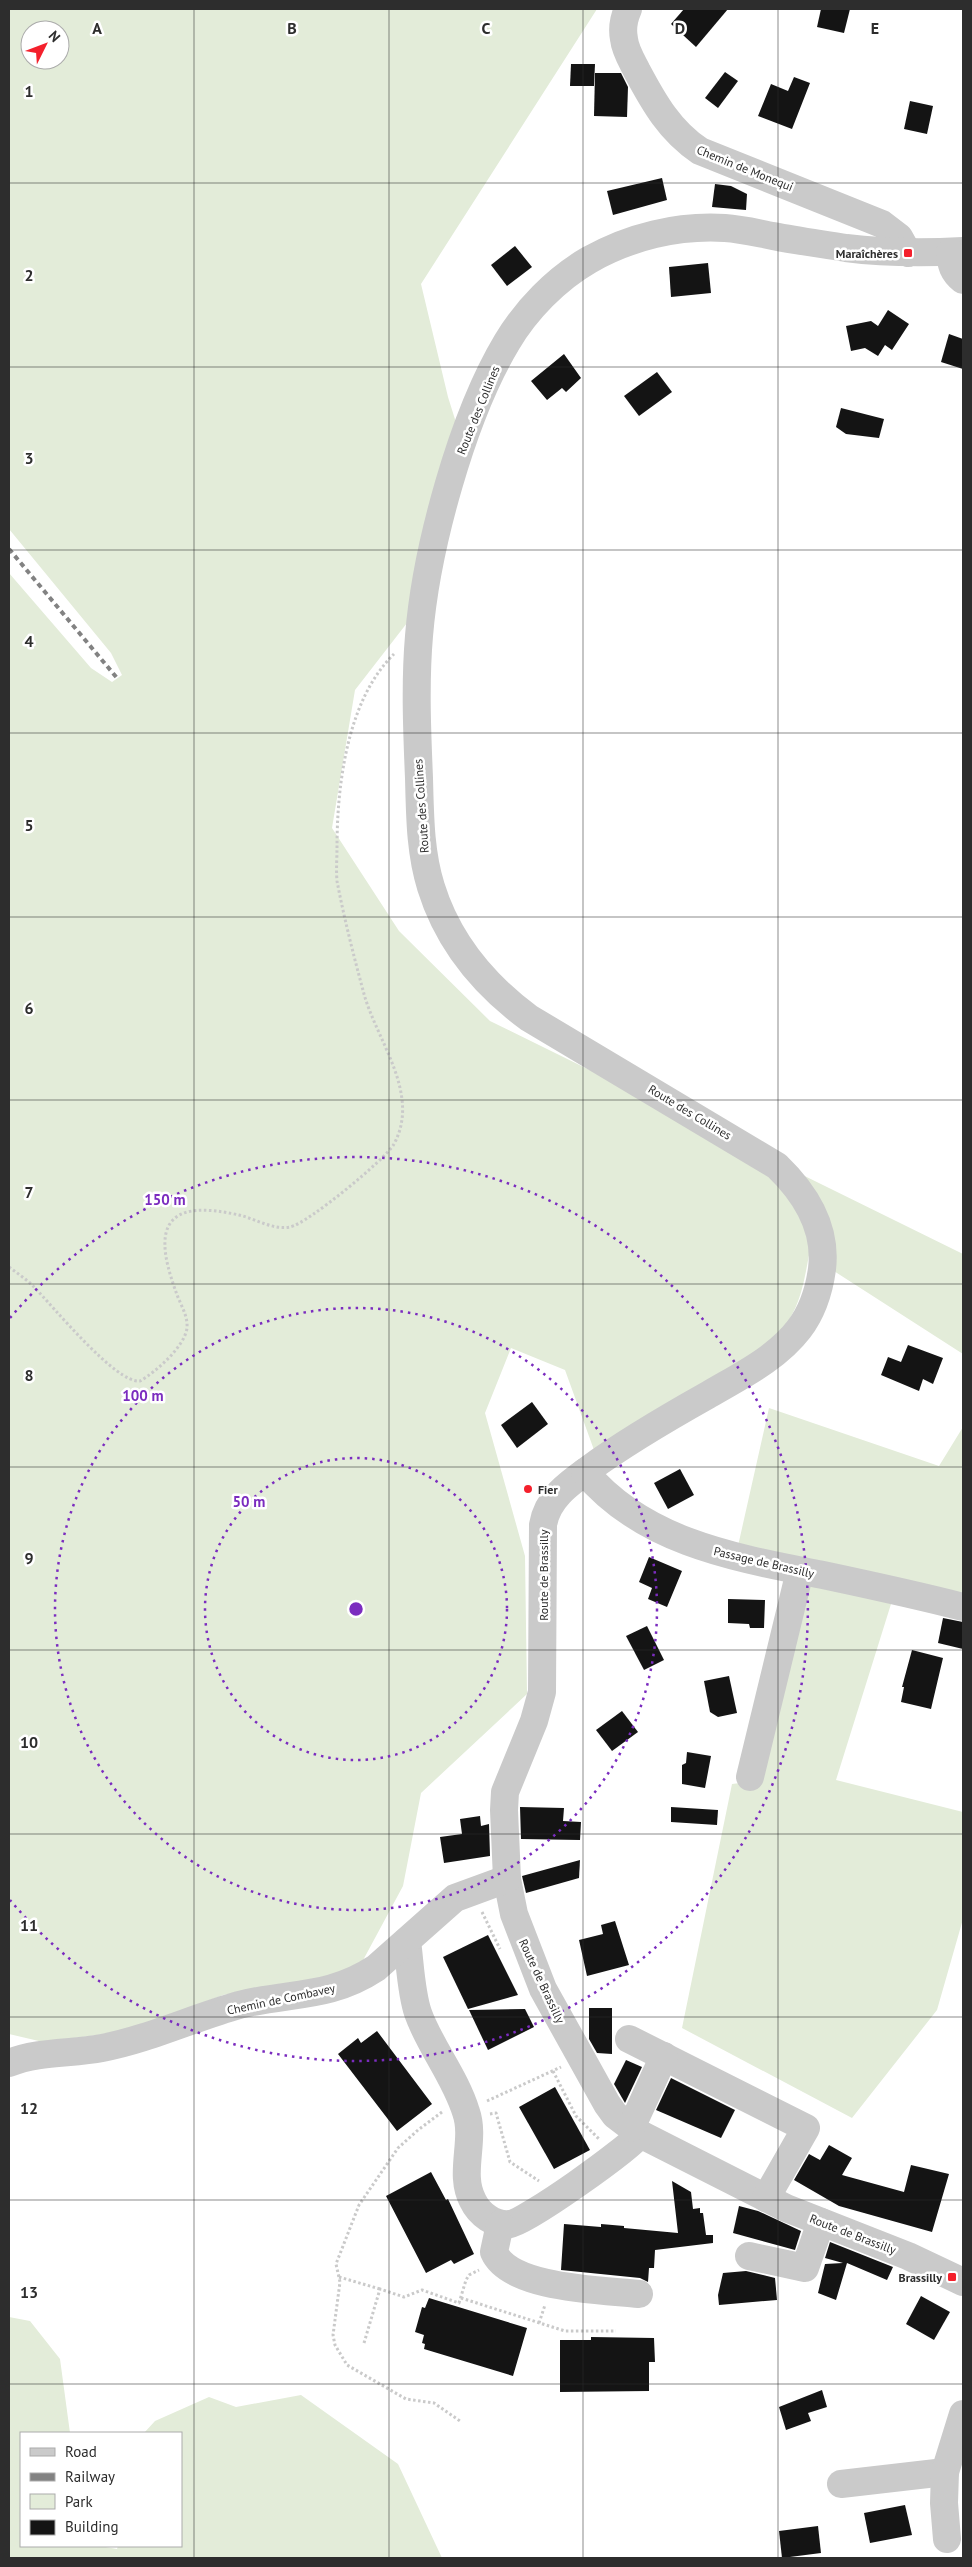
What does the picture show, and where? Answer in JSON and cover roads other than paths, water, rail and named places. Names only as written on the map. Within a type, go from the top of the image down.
[{"type":"street","name":"Chemin de Monequi","points":[[628,9],[624,33],[629,54],[649,94],[669,125],[684,139],[700,152],[882,224],[899,237],[908,253]]},
{"type":"street","name":"Route des Collines","points":[[585,1472],[623,1444],[757,1366],[788,1341],[807,1317],[815,1298],[823,1261],[820,1235],[811,1208],[800,1190],[777,1166],[529,1018],[495,990],[463,954],[450,933],[432,891],[422,842],[418,752],[418,637],[426,586],[447,495],[476,408],[507,341],[540,299],[572,272],[602,254],[640,238],[685,229],[706,228],[746,231],[851,248],[908,253],[956,252]]},
{"type":"street","points":[[956,252],[951,265],[956,274],[963,280]]},
{"type":"street","name":"Passage de Brassilly","points":[[585,1472],[615,1502],[663,1530],[712,1551],[963,1607]]},
{"type":"street","name":"Route de Brassilly","points":[[585,1472],[558,1494],[544,1516],[542,1692],[534,1721],[505,1792],[507,1879],[514,1914],[526,1951],[543,1990],[606,2104],[636,2131],[766,2198],[908,2256],[963,2282]]},
{"type":"street","points":[[750,1777],[800,1571]]},
{"type":"street","name":"Chemin de Combavey","points":[[17,2060],[110,2046],[240,2005],[334,1989],[362,1977],[407,1941],[455,1898],[507,1879]]},
{"type":"street","points":[[407,1941],[417,2012],[454,2081],[462,2109],[471,2129],[467,2179],[473,2201],[487,2218],[500,2224],[518,2222],[633,2144],[664,2056]]},
{"type":"street","points":[[630,2039],[806,2128],[766,2198]]},
{"type":"street","points":[[749,2256],[805,2268],[821,2222]]},
{"type":"street","points":[[500,2224],[494,2252],[504,2267],[551,2285],[639,2294]]},
{"type":"street","points":[[947,2538],[944,2503],[945,2472],[963,2414]]},
{"type":"street","points":[[841,2484],[945,2472]]},
{"type":"railway","points":[[9,549],[117,678]]},
{"type":"place","name":"Maraîchères","points":[[908,253]]},
{"type":"place","name":"Fier","points":[[528,1489]]},
{"type":"place","name":"Brassilly","points":[[952,2277]]}]
